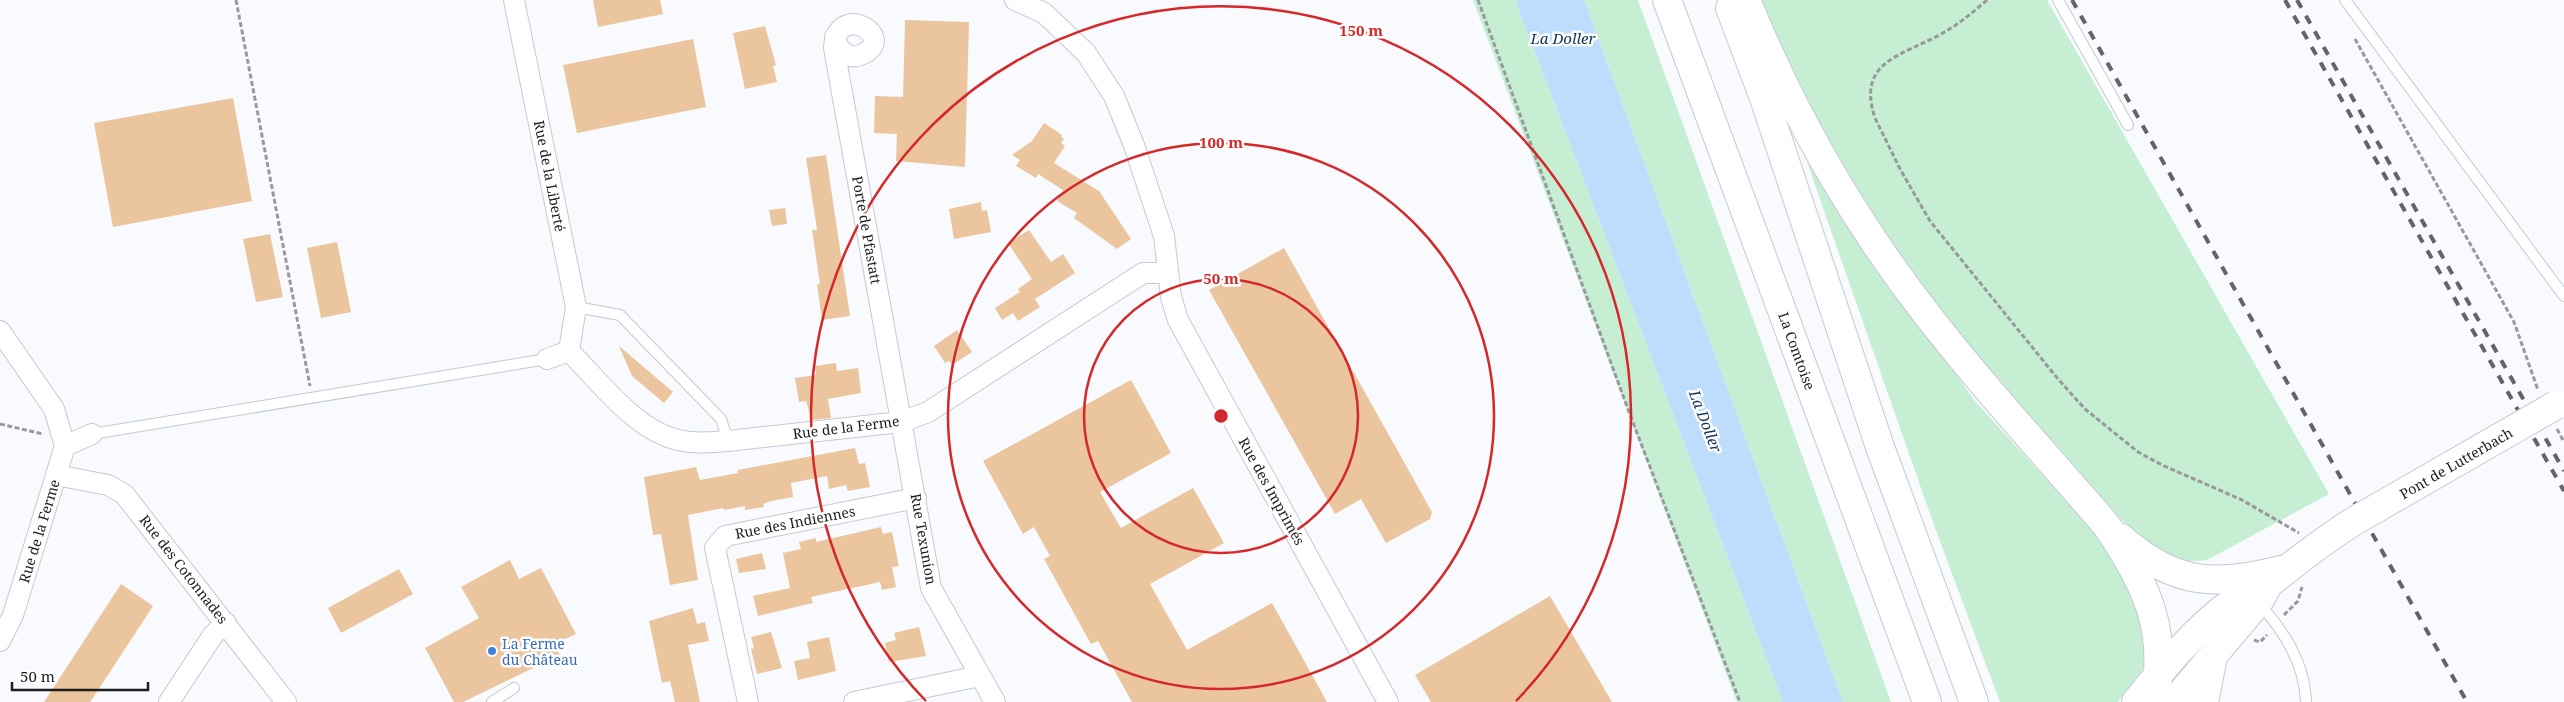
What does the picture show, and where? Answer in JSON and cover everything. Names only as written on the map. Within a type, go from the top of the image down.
[{"type":"main road","name":"La Comtoise","points":[[1666,0],[1927,702]]},
{"type":"main road","points":[[1727,0],[1764,98],[1880,447],[1974,702]]},
{"type":"main road","points":[[1746,0],[1786,88],[1820,151],[1872,236],[1924,311],[2107,526],[2144,586],[2154,627],[2160,672],[2154,702]]},
{"type":"main road","name":"Pont de Lutterbach","points":[[2286,577],[2318,545],[2356,520],[2551,409]]},
{"type":"main road","points":[[2107,526],[2135,550],[2159,566],[2193,578],[2210,581],[2286,577]]},
{"type":"main road","points":[[2174,702],[2213,658],[2259,601],[2286,577]]},
{"type":"main road","points":[[2136,702],[2160,672],[2232,602],[2286,577]]},
{"type":"main road","points":[[2204,702],[2213,658]]},
{"type":"street","name":"Rue de la Liberté","points":[[514,0],[576,307],[570,352]]},
{"type":"street","name":"Rue des Imprimés","points":[[1015,0],[1044,13],[1086,53],[1114,96],[1134,145],[1164,236],[1171,297],[1178,320],[1388,702]]},
{"type":"street","name":"Porte de Pfastatt","points":[[835,37],[834,48],[901,422]]},
{"type":"street","name":"Rue de la Ferme","points":[[570,352],[641,423],[656,432],[678,440],[700,443],[728,441],[901,422],[928,412],[1143,274],[1168,273]]},
{"type":"street","points":[[0,331],[54,409],[65,446],[92,434]]},
{"type":"street","points":[[547,359],[570,352]]},
{"type":"street","name":"Rue Texunion","points":[[901,422],[931,588],[995,702]]},
{"type":"street","name":"Rue de la Ferme","points":[[0,641],[13,616],[65,446]]},
{"type":"street","name":"Rue des Cotonnades","points":[[56,475],[108,485],[124,494],[286,702]]},
{"type":"street","name":"Rue des Indiennes","points":[[748,702],[715,548],[725,536],[916,498]]},
{"type":"street","points":[[168,702],[213,635],[226,623]]},
{"type":"street","points":[[854,702],[980,676]]},
{"type":"lane","points":[[2058,0],[2128,125]]},
{"type":"lane","points":[[2347,4],[2564,296]]},
{"type":"lane","points":[[576,307],[620,315],[721,419],[728,441]]},
{"type":"lane","points":[[92,434],[547,359]]},
{"type":"lane","points":[[2264,608],[2276,624],[2299,668],[2304,681],[2306,702]]},
{"type":"lane","points":[[492,702],[514,688]]},
{"type":"path","points":[[236,0],[312,398]]},
{"type":"path","points":[[1478,0],[1629,412],[1740,702]]},
{"type":"path","points":[[1987,0],[1957,26],[1885,62],[1874,75],[1870,88],[1870,104],[1875,118],[1916,199],[1964,265],[2058,379],[2103,425],[2138,452],[2162,465],[2242,500],[2318,545]]},
{"type":"path","points":[[2347,4],[2356,42],[2514,322],[2534,383],[2551,409],[2564,442]]},
{"type":"path","points":[[0,424],[38,432],[65,446]]},
{"type":"path","points":[[2260,642],[2298,600],[2286,577]]},
{"type":"green space","points":[[1473,0],[1515,0],[1783,702],[1737,702]]},
{"type":"green space","points":[[1584,0],[1638,0],[1891,702],[1843,702]]},
{"type":"green space","points":[[1759,0],[2047,0],[2329,494],[2207,560],[2179,562],[2143,543],[1970,347],[1919,282],[1831,146],[1793,74]]},
{"type":"green space","points":[[1807,162],[1974,400],[2105,544],[2137,598],[2149,661],[2118,702],[2000,702],[1935,528]]},
{"type":"water","name":"La Doller","points":[[1515,0],[1584,0],[1843,702],[1783,702]]},
{"type":"building","points":[[593,0],[660,0],[663,14],[598,27]]},
{"type":"building","points":[[905,20],[969,22],[965,167],[896,161],[897,134],[874,133],[875,96],[903,97]]},
{"type":"building","points":[[765,26],[776,65],[773,66],[777,82],[745,89],[733,33]]},
{"type":"building","points":[[693,39],[706,107],[577,133],[563,65]]},
{"type":"building","points":[[233,98],[252,201],[113,227],[94,123]]},
{"type":"building","points":[[1044,123],[1062,135],[1061,137],[1064,139],[1061,143],[1065,146],[1054,163],[1099,191],[1131,239],[1117,249],[1074,218],[1077,213],[1057,201],[1063,190],[1038,174],[1036,178],[1016,166],[1020,160],[1012,155],[1032,141]]},
{"type":"building","points":[[826,155],[850,316],[822,320],[817,284],[820,284],[812,230],[817,230],[806,158]]},
{"type":"building","points":[[981,202],[982,211],[987,210],[991,232],[954,239],[949,209]]},
{"type":"building","points":[[785,208],[787,224],[772,226],[769,210]]},
{"type":"building","points":[[1029,230],[1051,262],[1063,254],[1075,273],[1035,299],[1040,307],[1018,321],[1013,313],[1002,320],[995,308],[1020,292],[1018,289],[1032,279],[1008,243]]},
{"type":"building","points":[[270,234],[283,297],[256,302],[243,239]]},
{"type":"building","points":[[337,242],[351,312],[321,318],[307,248]]},
{"type":"building","points":[[1284,248],[1432,512],[1430,519],[1386,543],[1361,499],[1335,514],[1209,290]]},
{"type":"building","points":[[957,330],[972,352],[952,365],[949,361],[945,363],[934,346]]},
{"type":"building","points":[[619,346],[673,392],[664,403],[632,376]]},
{"type":"building","points":[[836,363],[837,371],[858,368],[861,393],[828,399],[831,418],[812,420],[806,401],[799,402],[795,378],[816,375],[815,366]]},
{"type":"building","points":[[1131,380],[1171,453],[1100,492],[1121,528],[1193,488],[1224,543],[1150,584],[1187,650],[1272,603],[1327,702],[1132,702],[1098,641],[1091,644],[1044,559],[1050,556],[1034,527],[1023,534],[983,461]]},
{"type":"building","points":[[855,448],[859,464],[865,463],[870,487],[848,491],[846,485],[829,489],[827,476],[791,483],[793,497],[771,501],[763,504],[764,507],[745,510],[745,506],[724,510],[723,508],[688,515],[698,580],[670,585],[661,534],[653,535],[644,477],[696,467],[700,480],[738,473],[738,470]]},
{"type":"building","points":[[881,527],[883,534],[892,532],[899,566],[892,567],[896,587],[882,590],[880,582],[811,597],[813,603],[758,616],[753,596],[790,588],[783,553],[801,549],[799,542],[816,538],[816,542]]},
{"type":"building","points":[[762,553],[766,569],[739,573],[736,559]]},
{"type":"building","name":"La Ferme du Château","points":[[510,560],[519,579],[541,568],[576,634],[553,644],[560,655],[463,702],[454,702],[425,648],[479,618],[461,587]]},
{"type":"building","points":[[399,569],[413,594],[341,633],[328,608]]},
{"type":"building","points":[[121,584],[153,606],[90,702],[44,702]]},
{"type":"building","points":[[1550,596],[1612,702],[1431,702],[1415,675]]},
{"type":"building","points":[[693,608],[697,624],[705,622],[709,641],[688,645],[700,702],[675,702],[670,681],[662,683],[649,621]]},
{"type":"building","points":[[919,627],[926,656],[889,662],[885,643],[896,640],[894,633]]},
{"type":"building","points":[[771,632],[782,668],[757,674],[751,649],[754,648],[751,637]]},
{"type":"building","points":[[829,637],[836,671],[798,680],[794,661],[810,658],[807,642]]},
{"type":"railway","points":[[2072,0],[2467,702]]},
{"type":"railway","points":[[2285,0],[2564,491]]},
{"type":"railway","points":[[2297,0],[2564,471]]},
{"type":"place","name":"La Ferme du Château","points":[[492,651]]}]
